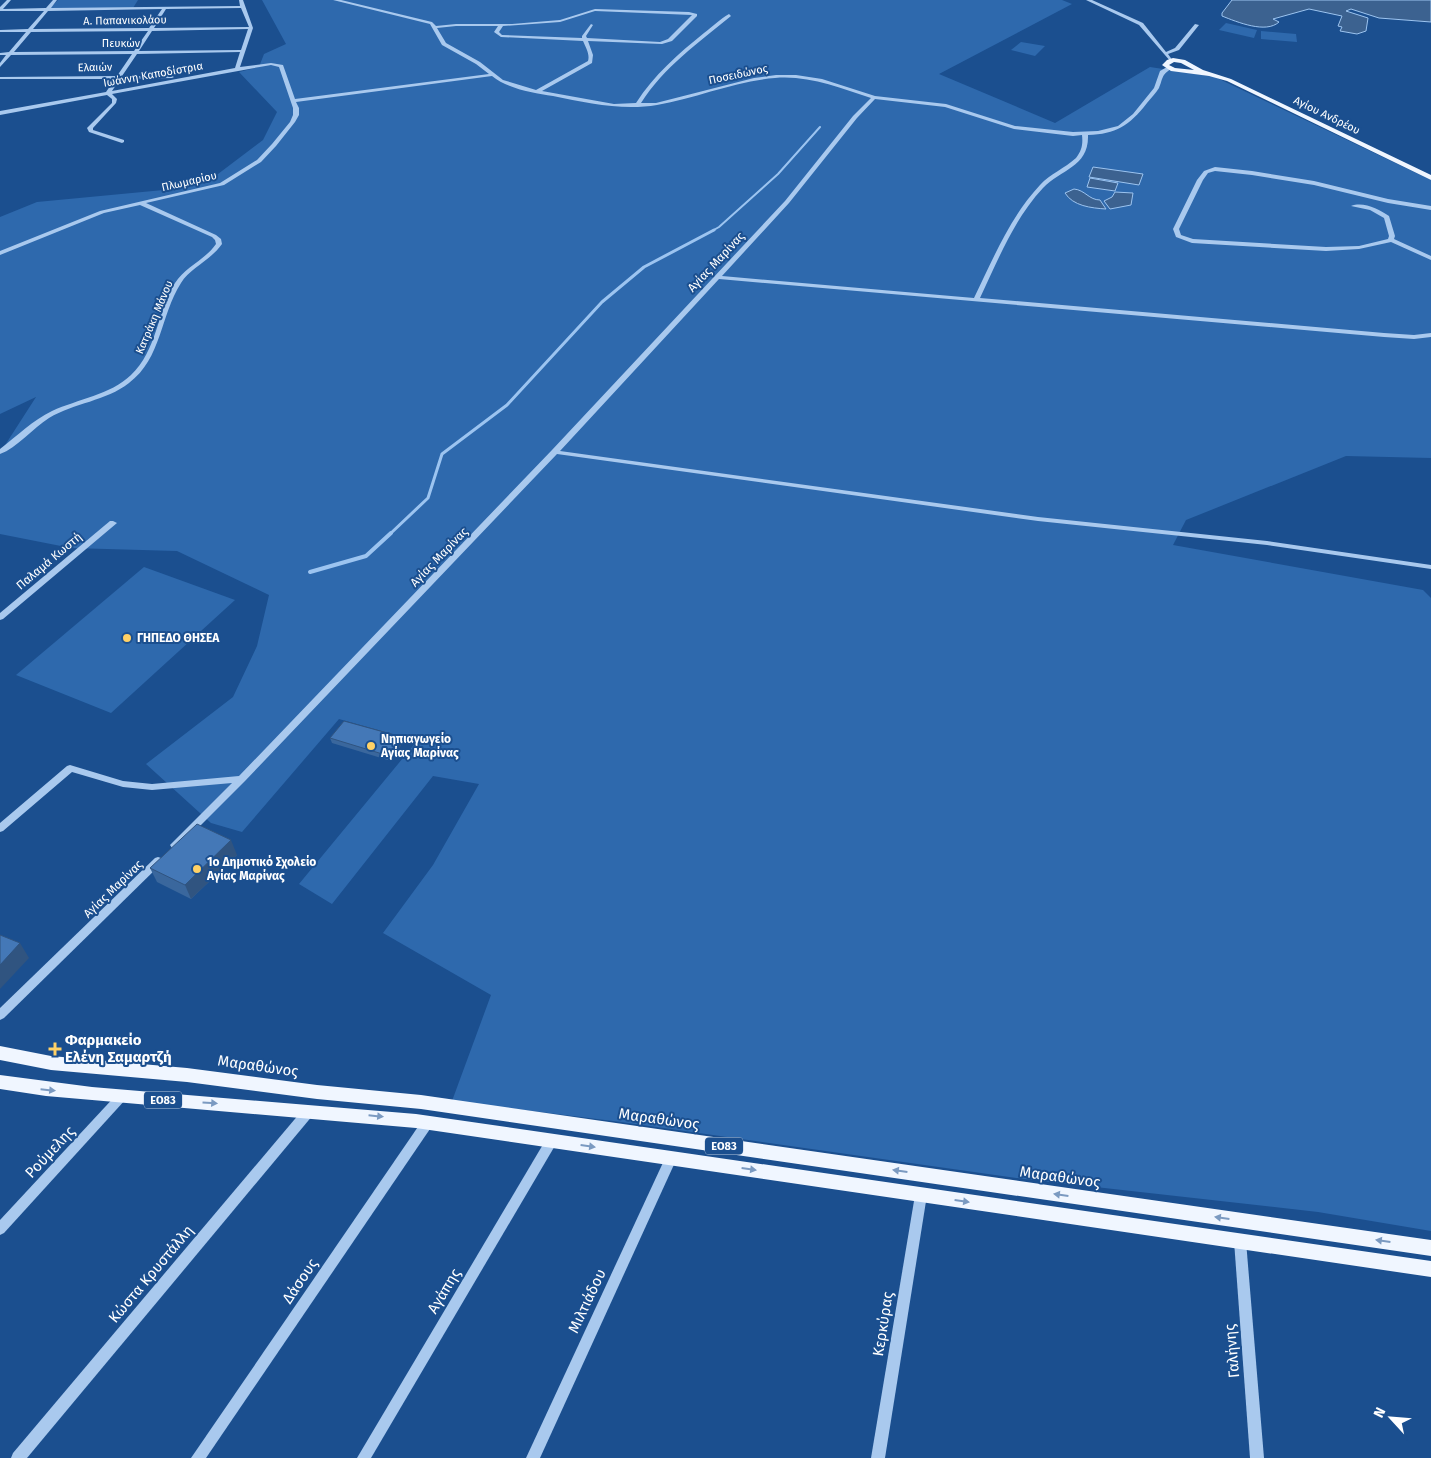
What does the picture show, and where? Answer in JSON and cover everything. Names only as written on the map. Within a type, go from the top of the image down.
[{"type":"main road","name":"Αγίου Ανδρέου","points":[[1171,60],[1183,61],[1249,90],[1431,178]]},
{"type":"main road","points":[[1169,68],[1165,63],[1171,60]]},
{"type":"main road","points":[[1182,70],[1188,69],[1191,66]]},
{"type":"main road","name":"Αγίου Ανδρέου","points":[[1169,68],[1212,74]]},
{"type":"main road","name":"Μαραθώνος","points":[[0,1053],[51,1063],[187,1075],[318,1092],[421,1102],[1431,1248]]},
{"type":"main road","name":"ΕΟ83","points":[[0,1082],[37,1089],[309,1110],[428,1122],[1431,1269]]},
{"type":"street","points":[[0,10],[9,0]]},
{"type":"street","points":[[0,66],[55,0]]},
{"type":"street","points":[[132,8],[138,0]]},
{"type":"street","points":[[241,0],[242,7],[251,22],[251,28],[238,69],[271,64],[281,66],[294,101],[492,75]]},
{"type":"street","points":[[335,0],[424,20],[432,23],[435,27],[456,25],[501,26],[560,21],[595,10],[690,13],[695,16],[666,42],[653,44],[502,36],[496,32],[501,26]]},
{"type":"street","points":[[1088,0],[1142,24],[1171,60]]},
{"type":"street","points":[[0,10],[242,7]]},
{"type":"street","points":[[122,140],[90,131],[93,124],[114,103],[115,99],[108,93],[165,8]]},
{"type":"street","points":[[637,106],[648,86],[663,70],[729,15]]},
{"type":"street","points":[[537,92],[590,62],[592,58],[584,36],[591,24]]},
{"type":"street","points":[[1166,54],[1177,49],[1197,25]]},
{"type":"street","name":"Ποσειδώνος","points":[[435,27],[444,44],[478,63],[492,75],[514,86],[602,104],[637,106],[668,102],[754,79],[783,76],[820,80],[874,97],[940,104],[1014,127],[1085,134],[1110,131],[1128,122],[1150,98],[1162,72],[1169,68]]},
{"type":"street","name":"Α. Παπανικολάου","points":[[0,31],[251,28]]},
{"type":"street","name":"Πευκών","points":[[0,54],[243,51]]},
{"type":"street","name":"Ιωάννη Καποδίστρια","points":[[0,113],[238,69]]},
{"type":"street","name":"Ελαιών","points":[[0,78],[189,78]]},
{"type":"street","name":"Αγίας Μαρίνας","points":[[169,851],[242,779],[555,452],[788,202],[855,117],[874,97]]},
{"type":"street","name":"Πλωμαρίου","points":[[0,253],[102,212],[212,188],[233,179],[259,161],[274,145],[296,115],[294,101]]},
{"type":"street","points":[[976,300],[1016,222],[1044,184],[1053,176],[1078,161],[1087,141],[1085,134]]},
{"type":"street","points":[[1431,208],[1388,201],[1314,183],[1252,172],[1215,169],[1206,172],[1200,180],[1176,229],[1178,236],[1192,241],[1313,249],[1377,245],[1391,240],[1431,258]]},
{"type":"street","name":"Κατράκη Μάνου","points":[[0,452],[55,412],[109,392],[133,378],[149,357],[178,283],[211,255],[219,244],[218,239],[214,236],[140,203]]},
{"type":"street","points":[[1354,206],[1368,207],[1387,217],[1392,236],[1391,240]]},
{"type":"street","points":[[717,277],[1384,335],[1414,337],[1431,335]]},
{"type":"street","points":[[555,452],[1038,519],[1267,544],[1431,567]]},
{"type":"street","name":"Παλαμά Κωστή","points":[[0,617],[113,523]]},
{"type":"street","points":[[0,828],[70,768],[123,784],[152,787],[242,779]]},
{"type":"street","name":"Αγίας Μαρίνας","points":[[0,1015],[162,858]]},
{"type":"street","name":"Ρούμελης","points":[[0,1229],[122,1096]]},
{"type":"street","name":"Κώστα Κρυστάλλη","points":[[18,1458],[309,1110]]},
{"type":"street","name":"Δάσους","points":[[198,1458],[428,1122]]},
{"type":"street","name":"Αγάπης","points":[[364,1458],[552,1140]]},
{"type":"street","name":"Μιλτιάδου","points":[[533,1458],[671,1158]]},
{"type":"street","name":"Κερκύρας","points":[[878,1458],[921,1194]]},
{"type":"street","name":"Γαλήνης","points":[[1240,1241],[1257,1458]]},
{"type":"shaded area","points":[[58,0],[138,0],[133,8],[50,8]]},
{"type":"shaded area","points":[[262,0],[1062,0],[1072,4],[939,74],[1055,123],[1150,67],[1215,77],[1431,180],[1431,458],[1346,456],[1186,520],[1173,545],[1423,590],[1431,598],[1431,1231],[1318,1212],[1024,1179],[621,1122],[452,1101],[491,995],[383,933],[433,865],[479,784],[433,776],[332,904],[299,884],[417,741],[339,719],[242,832],[211,823],[146,764],[233,697],[257,646],[269,595],[177,551],[71,548],[0,534],[0,453],[36,397],[0,414],[0,217],[37,202],[174,189],[218,174],[263,140],[277,112],[239,72],[259,67],[264,54],[286,44]]},
{"type":"shaded area","points":[[1232,0],[1431,0],[1431,22],[1379,18],[1351,9],[1346,11],[1368,18],[1366,31],[1357,34],[1340,31],[1342,27],[1338,26],[1342,16],[1309,9],[1273,19],[1279,22],[1273,25],[1259,27],[1243,24],[1222,16],[1222,13]]},
{"type":"shaded area","points":[[1226,23],[1257,30],[1254,38],[1219,30]]},
{"type":"shaded area","points":[[1261,31],[1296,34],[1297,42],[1261,39]]},
{"type":"shaded area","points":[[1021,42],[1045,46],[1035,56],[1011,50]]},
{"type":"shaded area","points":[[1093,167],[1143,174],[1139,185],[1089,177]]},
{"type":"shaded area","points":[[1090,178],[1118,183],[1115,191],[1087,187]]},
{"type":"shaded area","points":[[1074,189],[1096,200],[1100,200],[1106,209],[1089,207],[1073,201],[1065,193]]},
{"type":"shaded area","points":[[1115,192],[1133,193],[1131,205],[1110,209],[1104,201],[1112,197]]},
{"type":"shaded area","name":"ΓΗΠΕΔΟ ΘΗΣΕΑ","points":[[144,567],[235,600],[111,713],[16,675]]},
{"type":"building","name":"Νηπιαγωγείο Αγίας Μαρίνας","points":[[344,721],[402,737],[389,756],[330,738]]},
{"type":"building","points":[[197,824],[231,840],[185,885],[150,868]]},
{"type":"building","points":[[0,935],[20,943],[0,965]]},
{"type":"waterway","points":[[712,231],[719,227],[778,174],[820,127]]},
{"type":"waterway","points":[[390,534],[428,498],[442,454],[507,405],[602,302],[644,267],[714,230]]},
{"type":"waterway","points":[[310,572],[366,556],[391,533]]},
{"type":"place","name":"ΓΗΠΕΔΟ ΘΗΣΕΑ","points":[[127,638]]},
{"type":"place","name":"Νηπιαγωγείο Αγίας Μαρίνας","points":[[371,746]]},
{"type":"place","name":"1ο Δημοτικό Σχολείο Αγίας Μαρίνας","points":[[197,869]]},
{"type":"place","name":"Φαρμακείο Ελένη Σαμαρτζή","points":[[55,1049]]}]
